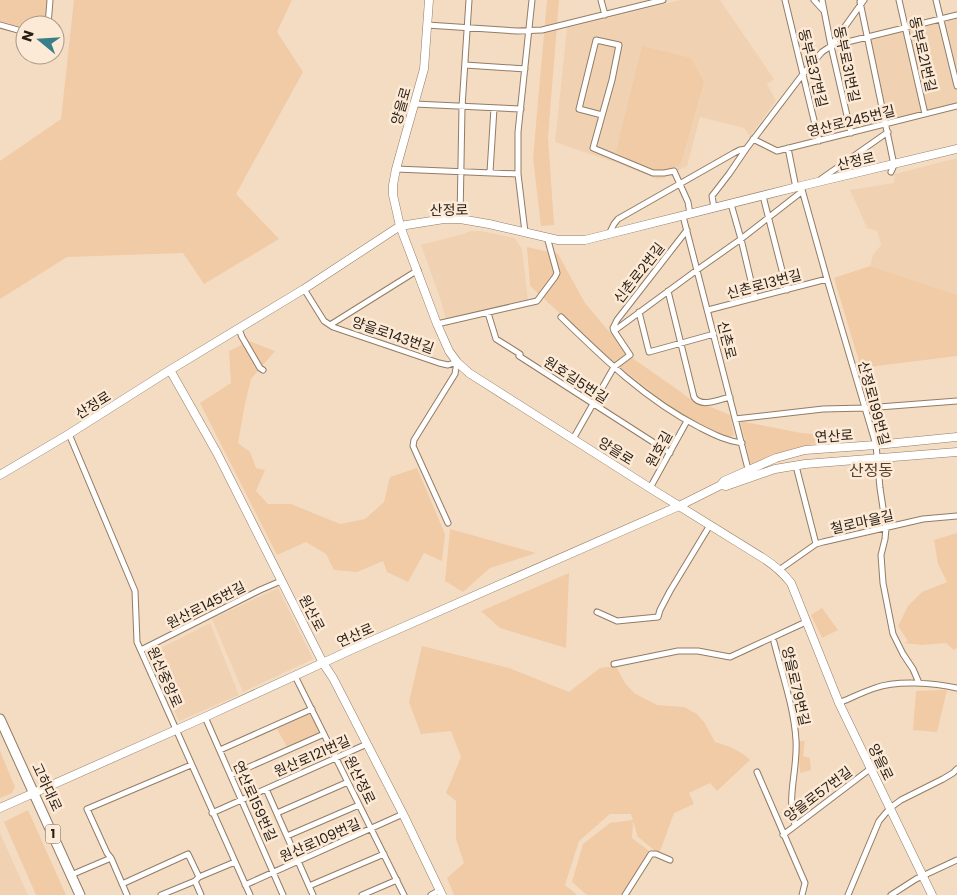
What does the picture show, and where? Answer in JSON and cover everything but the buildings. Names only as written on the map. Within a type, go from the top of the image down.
[{"type":"main road","name":"고하대로","points":[[0,719],[80,895]]},
{"type":"street","points":[[49,15],[50,0]]},
{"type":"street","name":"양을로","points":[[429,0],[424,69],[396,169],[393,196],[400,226],[449,351],[469,373],[764,558],[791,583],[839,703],[932,895]]},
{"type":"street","points":[[460,219],[462,107],[469,0]]},
{"type":"street","points":[[525,232],[518,174],[518,132],[532,0]]},
{"type":"street","points":[[601,0],[605,15]]},
{"type":"street","points":[[638,0],[640,6]]},
{"type":"street","points":[[427,25],[529,31],[548,29],[663,0]]},
{"type":"street","name":"동부로37번길","points":[[785,0],[819,141]]},
{"type":"street","points":[[814,0],[824,11]]},
{"type":"street","name":"동부로31번길","points":[[822,0],[851,133]]},
{"type":"street","name":"동부로21번길","points":[[899,0],[925,114]]},
{"type":"street","points":[[936,0],[957,86]]},
{"type":"street","points":[[831,46],[861,1]]},
{"type":"street","points":[[861,1],[894,164],[890,172]]},
{"type":"street","points":[[714,208],[712,196],[803,74],[822,52],[831,46],[957,15]]},
{"type":"street","points":[[0,25],[15,29]]},
{"type":"street","points":[[602,115],[579,109],[596,40],[619,46],[612,80],[593,148],[653,173],[664,174],[674,171],[680,184]]},
{"type":"street","points":[[464,65],[525,69]]},
{"type":"street","points":[[415,104],[520,109]]},
{"type":"street","name":"영산로245번길","points":[[753,140],[777,151],[957,106]]},
{"type":"street","points":[[490,172],[494,108]]},
{"type":"street","points":[[817,182],[888,132]]},
{"type":"street","name":"산정로199번길","points":[[788,148],[876,446],[886,528],[881,555],[887,606],[893,634],[919,683]]},
{"type":"street","points":[[609,234],[618,219],[734,153],[746,149]]},
{"type":"street","name":"산정로","points":[[0,475],[70,434],[170,370],[304,289],[400,226],[444,219],[460,219],[558,240],[577,241],[957,149]]},
{"type":"street","points":[[396,169],[518,174]]},
{"type":"street","name":"신촌로","points":[[680,184],[688,202],[687,230],[748,469]]},
{"type":"street","points":[[573,439],[614,367],[630,355],[614,331],[769,218],[800,192],[798,187]]},
{"type":"street","points":[[763,196],[787,290]]},
{"type":"street","points":[[730,204],[741,239],[755,298]]},
{"type":"street","name":"신촌로2번길","points":[[614,331],[613,328],[617,320],[687,230]]},
{"type":"street","points":[[437,324],[537,301],[557,273],[547,237]]},
{"type":"street","points":[[330,325],[418,270]]},
{"type":"street","name":"신촌로13번길","points":[[708,310],[827,279]]},
{"type":"street","name":"양을로143번길","points":[[304,289],[324,321],[330,325],[439,363],[448,365],[457,362]]},
{"type":"street","points":[[668,291],[696,401],[702,403],[730,397]]},
{"type":"street","points":[[640,312],[650,352],[714,334]]},
{"type":"street","name":"원호길5번길","points":[[488,313],[496,340],[670,453]]},
{"type":"street","points":[[561,318],[614,367],[667,408],[687,421],[726,440],[742,444]]},
{"type":"street","points":[[238,329],[260,368],[263,370]]},
{"type":"street","points":[[448,523],[413,446],[414,440],[455,374],[457,362]]},
{"type":"street","name":"원산로","points":[[170,370],[217,453],[323,663],[333,678],[403,814],[441,893]]},
{"type":"street","points":[[735,419],[823,409],[866,408],[957,401]]},
{"type":"street","name":"원호길","points":[[650,488],[687,421]]},
{"type":"street","name":"원산중앙로","points":[[70,434],[135,591],[137,642],[250,895]]},
{"type":"street","name":"연산로","points":[[0,808],[679,506],[721,485],[724,480],[776,458],[805,450],[876,446],[957,437]]},
{"type":"street","name":"연산로","points":[[721,485],[726,486],[775,469],[812,463],[957,452]]},
{"type":"street","points":[[796,466],[816,544]]},
{"type":"street","name":"철로마을길","points":[[779,570],[816,544],[923,519],[957,516]]},
{"type":"street","points":[[597,612],[617,621],[658,617],[670,591],[710,525]]},
{"type":"street","name":"원산로145번길","points":[[141,650],[260,590],[282,581]]},
{"type":"street","points":[[614,664],[678,651],[692,651],[730,657],[806,622]]},
{"type":"street","name":"양을로79번길","points":[[774,642],[793,713],[796,732],[796,760],[792,801],[795,826]]},
{"type":"street","name":"원산정로","points":[[295,676],[404,895]]},
{"type":"street","points":[[839,703],[877,687],[897,684],[919,683],[957,688]]},
{"type":"street","points":[[220,750],[312,709]]},
{"type":"street","name":"연산로159번길","points":[[205,717],[283,895]]},
{"type":"street","points":[[231,775],[324,734]]},
{"type":"street","name":"원산로121번길","points":[[212,813],[367,744]]},
{"type":"street","points":[[127,895],[87,809],[192,765]]},
{"type":"street","points":[[848,895],[879,822],[890,808],[901,800],[944,780],[957,768]]},
{"type":"street","name":"양을로57번길","points":[[802,895],[805,884],[783,835],[870,769]]},
{"type":"street","points":[[757,772],[783,835]]},
{"type":"street","points":[[277,813],[348,782]]},
{"type":"street","points":[[266,789],[314,895]]},
{"type":"street","points":[[287,836],[360,805]]},
{"type":"street","name":"원산로109번길","points":[[245,885],[403,814]]},
{"type":"street","points":[[122,884],[188,854],[201,895]]},
{"type":"street","points":[[310,886],[384,854]]},
{"type":"street","points":[[625,895],[651,854],[656,854],[670,860]]},
{"type":"street","points":[[71,876],[111,858]]},
{"type":"street","points":[[891,895],[922,876],[957,860]]},
{"type":"street","points":[[161,895],[235,862]]},
{"type":"street","points":[[362,895],[397,880]]},
{"type":"street","points":[[431,895],[441,893]]},
{"type":"shaded area","points":[[0,0],[47,0],[46,15],[15,15],[15,26],[0,22]]},
{"type":"shaded area","points":[[74,0],[292,0],[277,32],[303,72],[236,194],[279,239],[204,284],[183,253],[67,257],[0,299],[0,161],[61,119]]},
{"type":"shaded area","points":[[547,0],[559,0],[548,137],[554,225],[541,226],[533,158]]},
{"type":"shaded area","points":[[680,0],[720,0],[774,79],[767,84],[776,101],[750,136],[744,128],[700,117],[687,166],[664,178],[657,179],[555,142],[567,28]]},
{"type":"shaded area","points":[[957,16],[957,106],[886,124],[868,37]]},
{"type":"shaded area","points":[[642,46],[691,58],[704,82],[681,163],[670,170],[655,172],[616,152]]},
{"type":"shaded area","points":[[957,158],[957,295],[870,266],[873,255],[881,245],[877,231],[867,228],[850,190],[894,183],[895,174]]},
{"type":"shaded area","points":[[471,231],[481,231],[515,238],[522,249],[528,300],[446,320],[421,245]]},
{"type":"shaded area","points":[[527,247],[558,254],[585,303],[635,360],[695,403],[706,405],[730,415],[734,435],[728,438],[680,413],[611,360],[530,286]]},
{"type":"shaded area","points":[[870,266],[957,295],[957,356],[861,368],[834,278]]},
{"type":"shaded area","points":[[249,341],[275,351],[251,379],[238,443],[250,452],[256,468],[265,470],[256,491],[268,504],[291,504],[340,524],[365,519],[384,502],[390,477],[417,468],[445,534],[442,561],[424,553],[408,582],[387,572],[383,561],[357,572],[334,570],[326,554],[306,542],[277,555],[200,403],[231,383],[229,351]]},
{"type":"shaded area","points":[[740,421],[821,435],[821,443],[785,451],[751,465]]},
{"type":"shaded area","points":[[450,529],[536,553],[490,568],[463,592],[445,581]]},
{"type":"shaded area","points":[[957,533],[957,647],[954,650],[946,643],[922,645],[904,643],[908,641],[898,626],[908,606],[922,592],[947,582],[938,564],[934,540]]},
{"type":"shaded area","points":[[569,573],[566,648],[500,628],[481,611]]},
{"type":"shaded area","points":[[278,588],[313,659],[243,692],[212,619]]},
{"type":"shaded area","points":[[822,608],[838,630],[822,638],[811,615]]},
{"type":"shaded area","points":[[210,623],[239,695],[179,721],[149,654]]},
{"type":"shaded area","points":[[422,646],[509,668],[569,692],[600,668],[616,666],[625,683],[634,693],[657,705],[684,707],[697,714],[704,722],[715,742],[738,751],[750,760],[717,791],[710,783],[689,793],[694,804],[674,813],[659,854],[638,837],[633,821],[632,838],[653,854],[623,895],[587,895],[572,882],[583,844],[610,823],[633,820],[631,814],[610,814],[579,841],[565,885],[577,895],[454,895],[447,878],[464,863],[456,839],[456,801],[446,793],[461,757],[451,731],[421,734],[409,702]]},
{"type":"shaded area","points":[[947,690],[937,732],[913,730],[916,691]]},
{"type":"shaded area","points":[[310,714],[321,732],[287,747],[277,729]]},
{"type":"shaded area","points":[[798,741],[805,741],[803,756],[810,758],[811,770],[800,773]]},
{"type":"shaded area","points":[[0,751],[15,787],[12,793],[0,798]]},
{"type":"shaded area","points":[[28,810],[66,895],[36,895],[4,822]]},
{"type":"shaded area","points":[[0,833],[28,895],[0,895]]},
{"type":"district","name":"산정동","points":[[871,470]]}]
